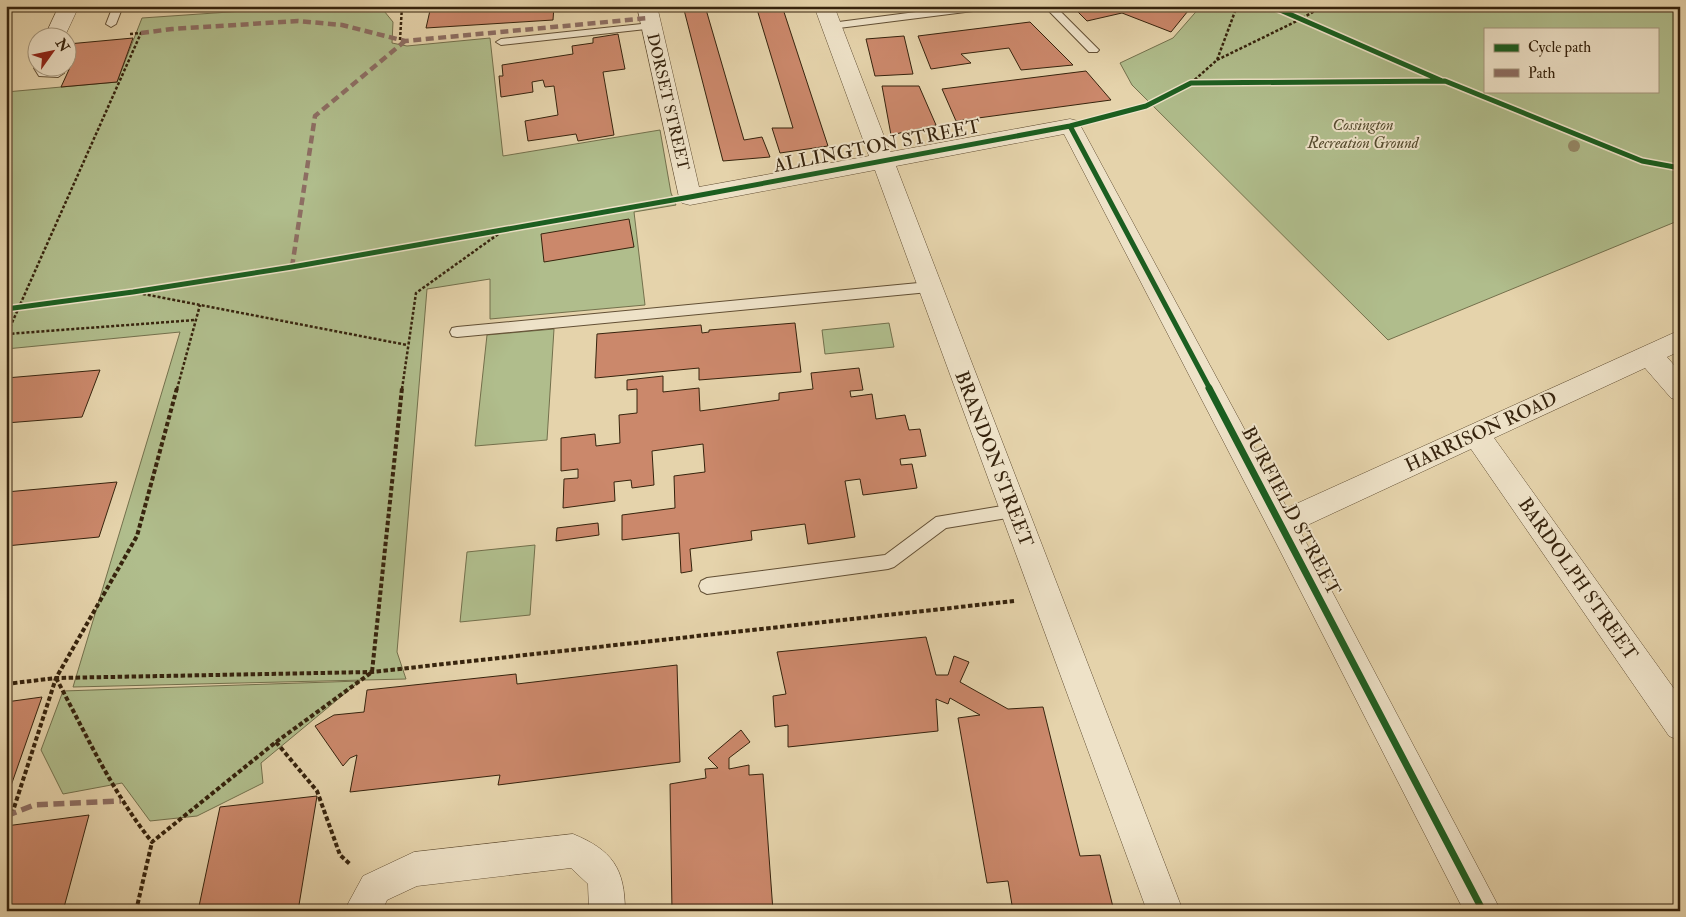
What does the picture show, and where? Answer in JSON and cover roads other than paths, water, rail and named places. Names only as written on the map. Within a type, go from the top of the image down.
[{"type":"street","points":[[59,28],[69,6]]},
{"type":"street","name":"BRANDON STREET","points":[[824,6],[1165,911]]},
{"type":"street","name":"DORSET STREET","points":[[649,16],[690,197]]},
{"type":"street","name":"ALLINGTON STREET","points":[[690,197],[1070,126]]},
{"type":"street","name":"BURFIELD STREET","points":[[1070,126],[1483,911]]},
{"type":"street","name":"HARRISON ROAD","points":[[1281,524],[1680,340]]},
{"type":"street","points":[[1649,355],[1680,390]]},
{"type":"street","name":"BARDOLPH STREET","points":[[1476,434],[1680,725]]},
{"type":"street","points":[[368,899],[414,869],[573,850],[588,858],[601,870],[608,888],[607,911]]},
{"type":"lane","points":[[111,24],[118,6]]},
{"type":"lane","points":[[885,6],[889,18]]},
{"type":"lane","points":[[831,26],[989,6]]},
{"type":"lane","points":[[1049,6],[1093,50]]},
{"type":"lane","points":[[501,42],[649,16]]},
{"type":"lane","points":[[457,332],[929,287]]},
{"type":"lane","points":[[707,586],[888,562],[942,522],[1014,511]]},
{"type":"park label","name":"Cossington Recreation Ground","points":[[1363,134]]}]
